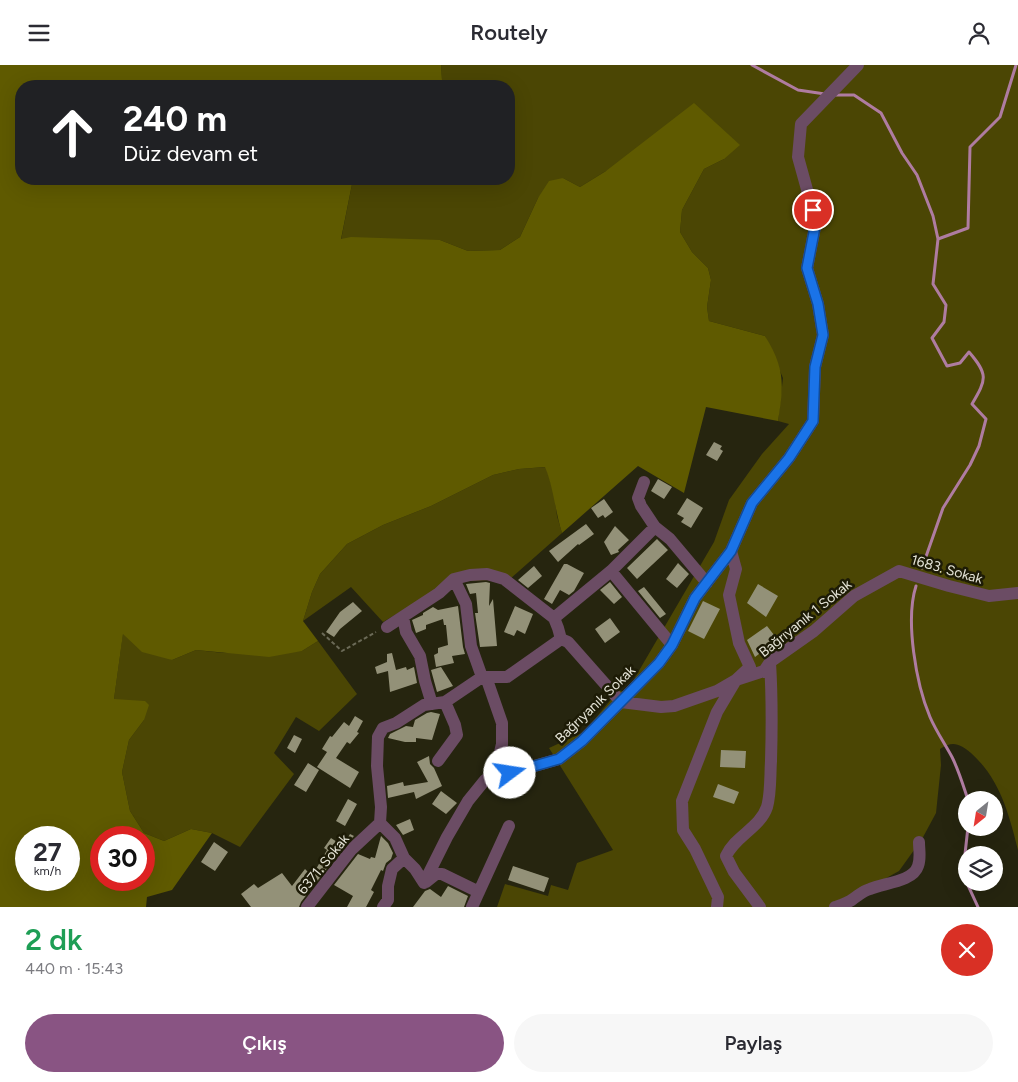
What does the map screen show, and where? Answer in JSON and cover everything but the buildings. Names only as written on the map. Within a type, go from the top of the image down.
[{"type":"street","name":"Bağrıyanık Sokak","points":[[424,883],[468,801],[485,780],[559,759],[582,741],[659,663],[672,645],[695,598],[731,551],[752,503],[789,458],[813,421],[815,367],[823,335],[818,304],[807,268],[816,222],[798,157],[801,124],[858,65]]},
{"type":"street","points":[[644,483],[638,498],[641,506],[655,527],[670,539],[707,583]]},
{"type":"street","points":[[554,618],[611,571],[655,527]]},
{"type":"street","points":[[717,907],[718,897],[696,849],[683,830],[682,801],[717,713],[736,681],[750,667],[739,643],[729,595],[736,569],[731,551]]},
{"type":"street","points":[[611,571],[672,645]]},
{"type":"street","name":"Bağrıyanık 1 Sokak","points":[[621,702],[674,707],[764,671],[770,662],[814,631],[854,596],[898,571]]},
{"type":"street","name":"1683. Sokak","points":[[898,571],[990,596],[1018,593]]},
{"type":"street","points":[[387,627],[439,593],[454,579],[470,575],[488,575],[504,579],[554,618],[561,639]]},
{"type":"street","points":[[454,579],[466,604],[471,646],[502,723],[502,744],[494,777]]},
{"type":"street","points":[[403,617],[406,632],[420,656],[425,681],[438,703],[456,725],[457,735],[438,761]]},
{"type":"street","points":[[479,892],[442,873],[436,874],[424,883],[404,857],[396,838],[380,823],[381,807],[377,766],[378,737],[383,729],[424,705],[438,703],[484,677],[507,677],[561,639]]},
{"type":"street","points":[[561,639],[568,642],[621,702]]},
{"type":"street","points":[[760,907],[734,872],[726,856],[730,848],[759,821],[766,807],[770,788],[772,707],[770,662]]},
{"type":"street","name":"6371. Sokak","points":[[307,907],[351,850],[380,823]]},
{"type":"street","points":[[472,907],[509,826]]},
{"type":"street","points":[[835,907],[852,900],[867,890],[897,882],[910,875],[918,868],[920,859],[919,842]]},
{"type":"street","points":[[383,907],[388,900],[388,886],[392,869],[404,857]]},
{"type":"path","points":[[322,633],[342,651],[387,627]]},
{"type":"shaded area","points":[[0,65],[441,65],[442,80],[15,80],[15,185],[352,185],[341,239],[351,237],[440,240],[468,251],[500,250],[520,237],[538,198],[549,181],[563,178],[580,187],[606,171],[694,103],[740,145],[724,159],[704,169],[682,210],[680,232],[692,252],[708,268],[711,280],[707,307],[709,321],[765,336],[772,347],[779,367],[782,387],[778,421],[706,407],[684,493],[638,466],[562,533],[545,467],[519,469],[493,475],[431,506],[383,525],[347,544],[320,574],[303,621],[318,641],[302,651],[269,657],[196,650],[172,660],[142,652],[123,634],[114,699],[145,701],[149,705],[144,720],[129,740],[122,772],[130,811],[140,826],[90,826],[90,891],[155,891],[155,837],[164,841],[191,829],[212,833],[172,890],[147,897],[146,907],[0,907]]},
{"type":"shaded area","points":[[441,65],[1018,65],[1018,850],[1003,800],[1003,791],[998,791],[989,774],[971,753],[960,745],[953,744],[940,749],[941,765],[936,813],[922,839],[899,871],[838,907],[497,907],[505,884],[548,896],[551,885],[568,890],[577,863],[613,850],[549,748],[584,732],[619,690],[626,693],[714,542],[729,500],[762,454],[789,424],[778,421],[783,378],[765,336],[709,321],[707,307],[711,280],[708,268],[692,252],[680,232],[682,210],[704,169],[724,159],[606,171],[580,187],[563,178],[538,198],[520,237],[500,250],[468,251],[440,240],[341,240],[352,185],[515,185],[515,80],[442,80]]},
{"type":"shaded area","points":[[546,467],[554,493],[557,516],[562,533],[510,579],[450,582],[383,622],[351,587],[303,621],[320,574],[347,544],[383,525],[431,506],[493,475],[519,469]]},
{"type":"shaded area","points":[[123,633],[172,660],[196,650],[224,653],[302,651],[318,641],[357,694],[319,731],[296,717],[274,753],[294,774],[240,847],[212,833],[191,829],[164,841],[155,837],[155,826],[140,826],[130,811],[122,772],[129,740],[144,720],[114,699]]},
{"type":"waterway","points":[[752,65],[798,90],[825,94]]},
{"type":"waterway","points":[[922,568],[943,508],[970,465],[979,446],[986,419],[972,404],[983,382],[980,366],[969,352],[960,363],[947,366],[932,338],[944,322],[946,305],[933,284],[938,239],[968,228],[970,147],[1000,117],[1016,65]]},
{"type":"waterway","points":[[836,95],[854,95],[881,113],[902,153],[917,175],[933,216],[938,239]]},
{"type":"waterway","points":[[916,586],[913,600],[912,634],[920,687],[930,717],[954,762],[965,791]]},
{"type":"waterway","points":[[966,846],[967,836]]},
{"type":"waterway","points":[[971,891],[978,907]]},
{"type":"route","points":[[510,773],[559,759],[582,741],[659,663],[672,645],[695,598],[731,551],[752,503],[789,458],[813,421],[815,367],[823,335],[818,304],[807,268],[816,222],[813,210]]}]
